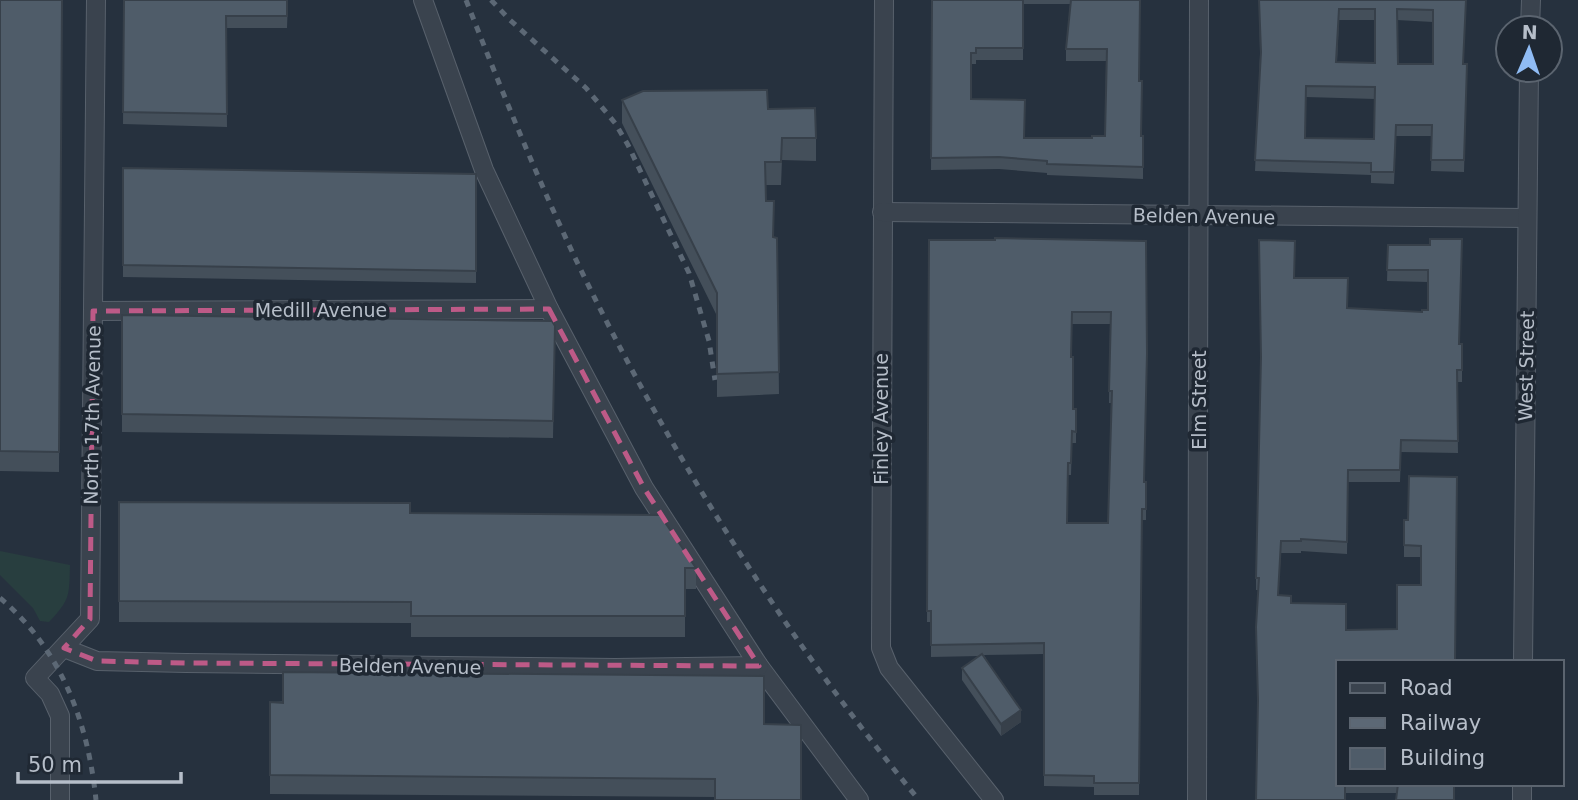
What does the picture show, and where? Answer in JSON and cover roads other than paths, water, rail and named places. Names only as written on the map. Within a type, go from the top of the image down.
[{"type":"street","name":"North 17th Avenue","points":[[60,800],[60,716],[50,694],[35,678],[90,619],[96,0]]},
{"type":"street","points":[[423,0],[484,170],[549,309],[644,488],[760,666],[859,800]]},
{"type":"street","name":"Finley Avenue","points":[[884,0],[881,648],[888,668],[994,800]]},
{"type":"street","name":"Elm Street","points":[[1197,800],[1199,0]]},
{"type":"street","name":"West Street","points":[[1523,660],[1530,84]]},
{"type":"street","name":"Belden Avenue","points":[[882,212],[1527,218]]},
{"type":"street","name":"Medill Avenue","points":[[93,311],[549,309]]},
{"type":"street","name":"Belden Avenue","points":[[64,648],[97,661],[615,668],[760,666]]},
{"type":"railway","points":[[466,0],[563,232],[650,404],[690,473],[777,610],[870,739],[919,800]]},
{"type":"railway","points":[[491,0],[586,88],[615,123],[628,145],[689,273],[709,341],[715,380]]},
{"type":"railway","points":[[0,598],[40,640],[68,689],[86,743],[96,800]]}]
